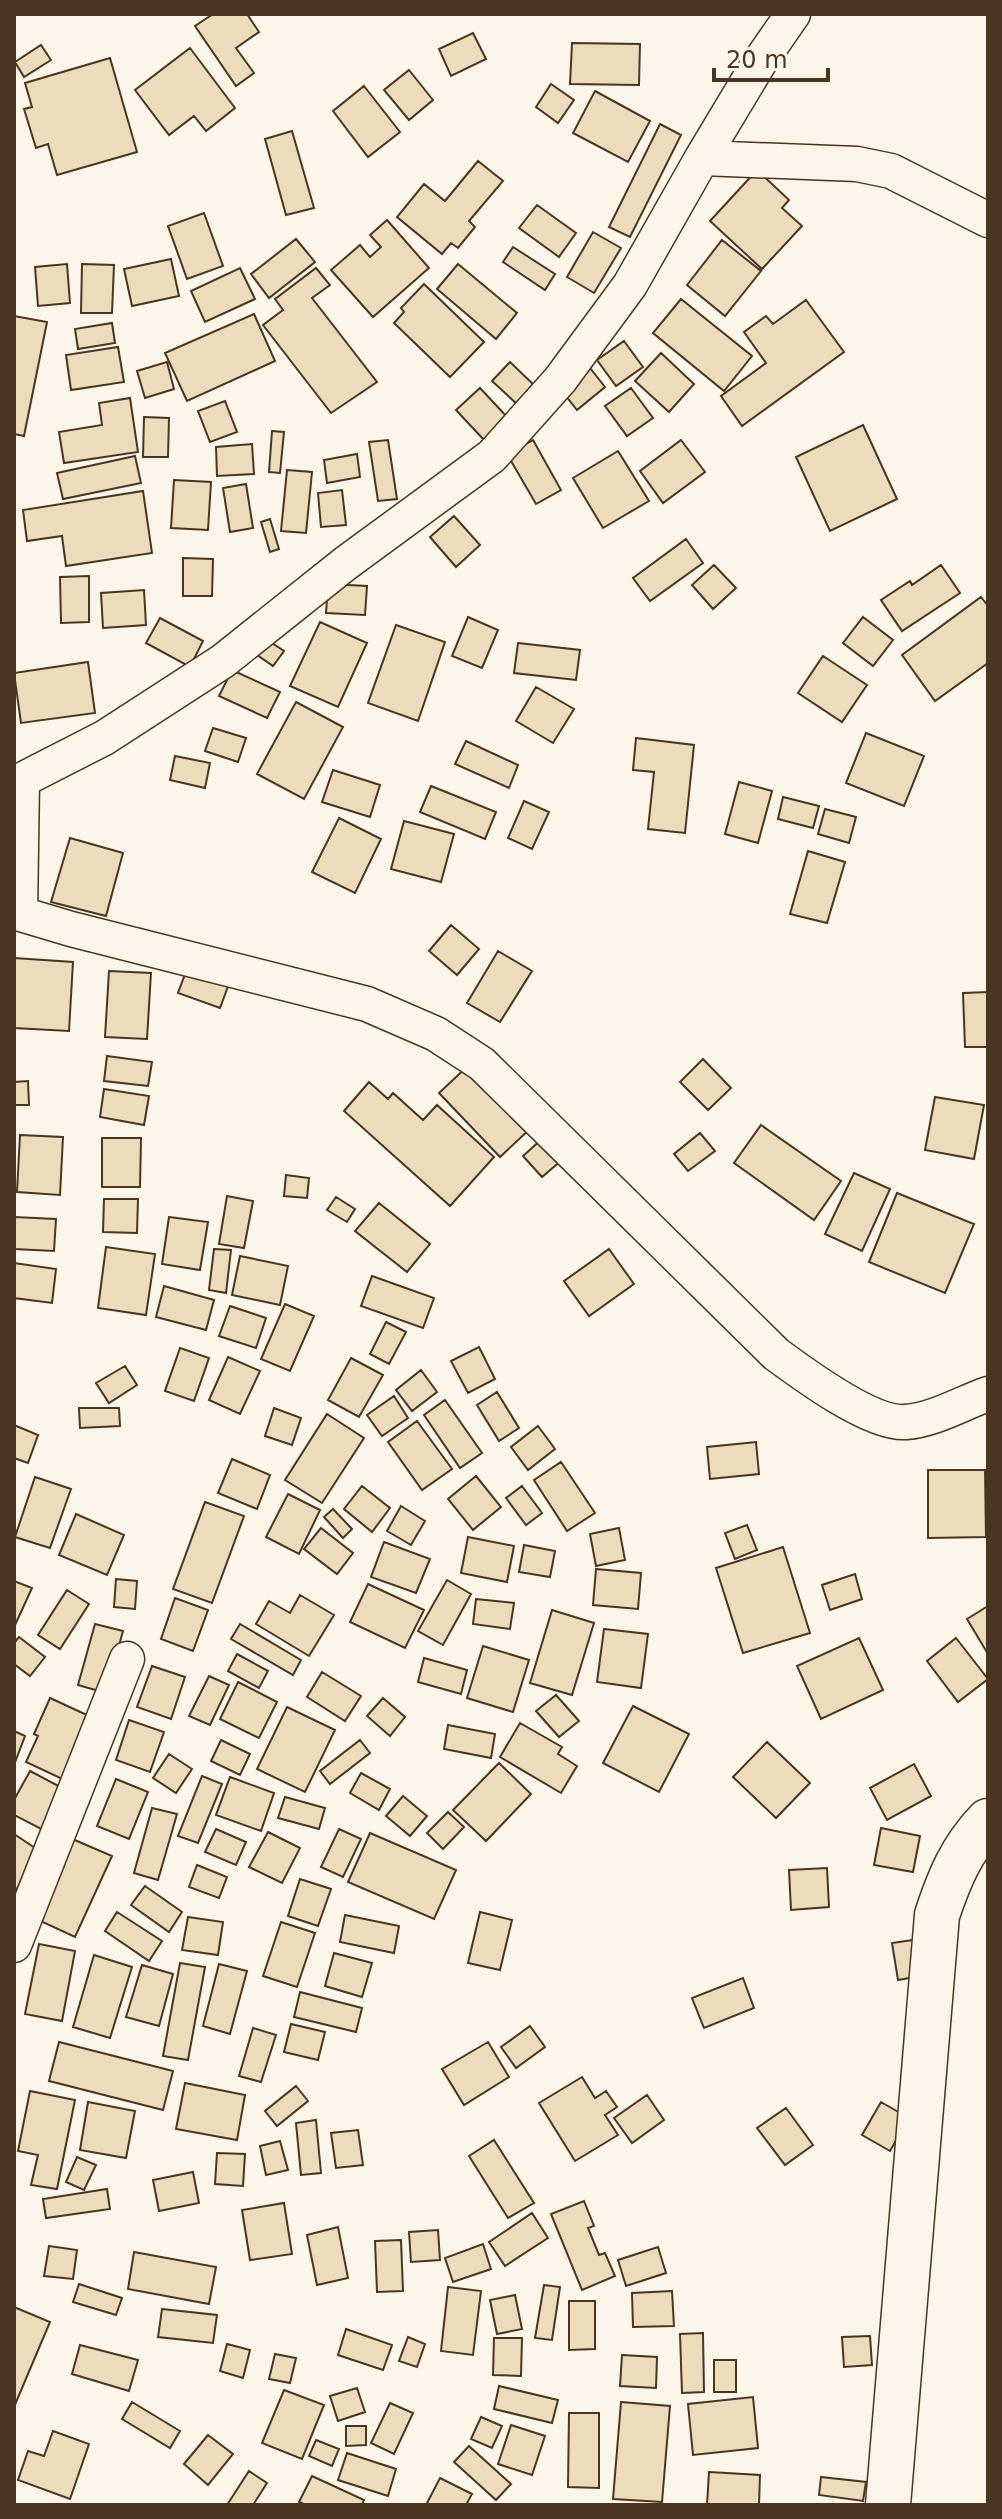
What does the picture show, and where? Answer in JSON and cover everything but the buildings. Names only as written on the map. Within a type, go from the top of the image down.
[{"type":"street","points":[[793,14],[759,63],[630,285],[560,380],[492,456],[346,563],[223,661],[104,738],[18,783],[17,913],[367,1004],[436,1034],[482,1064],[776,1354],[817,1385],[883,1418],[904,1423],[924,1419],[988,1394]]},
{"type":"street","points":[[702,158],[857,164],[891,171],[988,220]]},
{"type":"street","points":[[14,1945],[127,1659]]},
{"type":"street","points":[[888,2505],[937,1915],[951,1873],[977,1832],[988,1821]]}]
